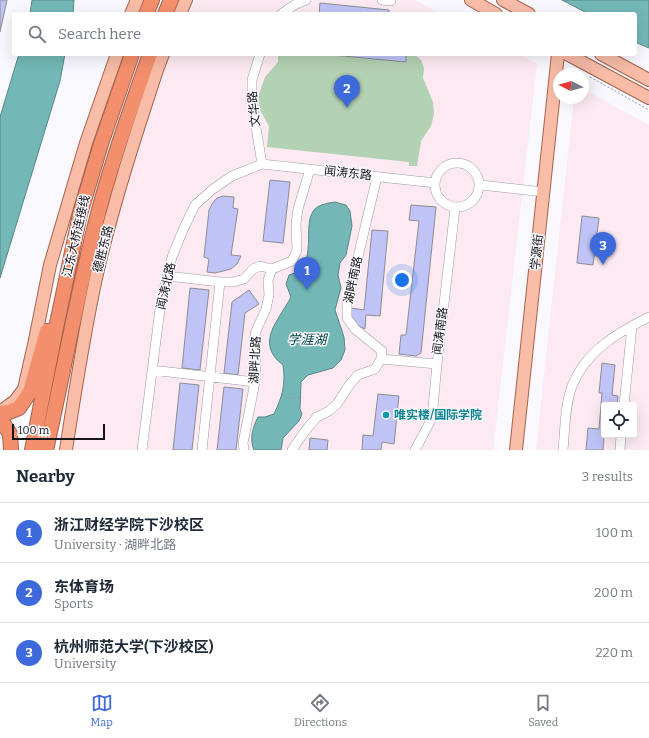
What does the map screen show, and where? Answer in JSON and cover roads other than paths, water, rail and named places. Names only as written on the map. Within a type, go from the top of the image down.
[{"type":"highway","points":[[147,12],[152,0]]},
{"type":"highway","points":[[166,12],[171,0]]},
{"type":"highway","name":"江东大桥连接线","points":[[32,450],[78,222],[90,178],[131,56]]},
{"type":"highway","name":"江东大桥连接线","points":[[46,450],[64,372],[80,290],[100,210],[123,132],[149,56]]},
{"type":"highway","points":[[0,412],[9,412],[19,408],[30,392],[54,308],[64,288]]},
{"type":"highway","name":"江东大桥连接线","points":[[53,450],[64,372]]},
{"type":"highway","name":"江东大桥连接线","points":[[23,450],[27,437],[41,407]]},
{"type":"highway","points":[[0,418],[10,434],[11,450]]},
{"type":"main road","points":[[132,12],[137,0]]},
{"type":"main road","points":[[181,12],[186,0]]},
{"type":"main road","points":[[471,0],[492,12]]},
{"type":"main road","points":[[503,0],[525,12]]},
{"type":"main road","points":[[0,412],[15,401],[24,389],[50,265],[86,143],[116,56]]},
{"type":"main road","name":"德胜东路","points":[[66,450],[78,372],[97,274],[121,181],[162,56]]},
{"type":"main road","name":"学源街","points":[[516,450],[558,56]]},
{"type":"main road","points":[[562,68],[566,56]]},
{"type":"main road","points":[[571,56],[649,98]]},
{"type":"main road","points":[[605,56],[649,80]]},
{"type":"main road","points":[[523,450],[558,104]]},
{"type":"street","points":[[285,12],[296,4],[306,0]]},
{"type":"street","name":"文华路","points":[[259,56],[252,80],[252,103],[262,164]]},
{"type":"street","points":[[454,163],[462,163],[475,171],[480,185],[475,199],[469,204],[455,208],[442,202],[435,190],[437,176],[441,169],[454,163]]},
{"type":"street","name":"闻涛东路","points":[[262,164],[435,183]]},
{"type":"street","name":"闻涛北路","points":[[142,450],[161,301],[172,257],[183,230],[196,205],[213,189],[232,176],[262,164]]},
{"type":"street","points":[[168,276],[233,282],[244,279],[253,269],[260,266],[272,269],[292,261],[297,250],[296,224],[298,209],[310,169]]},
{"type":"street","name":"湖畔南路","points":[[377,177],[347,304],[347,318],[355,329],[382,351],[381,359]]},
{"type":"street","points":[[480,185],[544,192]]},
{"type":"street","name":"闻涛南路","points":[[415,450],[432,418],[455,208]]},
{"type":"street","name":"湖畔北路","points":[[244,450],[243,443],[255,382],[256,367],[254,340],[256,331],[266,309],[269,295],[268,280],[272,269]]},
{"type":"street","points":[[202,450],[220,282]]},
{"type":"street","points":[[564,450],[569,398],[572,386],[584,365],[599,347],[649,317]]},
{"type":"street","points":[[624,402],[632,326]]},
{"type":"street","points":[[292,450],[317,417],[329,412],[337,404],[350,384],[358,375],[376,369],[381,359],[437,364]]},
{"type":"street","points":[[152,370],[255,382]]},
{"type":"street","points":[[620,450],[621,438]]},
{"type":"water","points":[[32,0],[74,0],[73,12],[30,12]]},
{"type":"water","points":[[562,0],[649,0],[649,48],[637,43],[637,12],[585,12]]},
{"type":"water","points":[[18,56],[65,56],[60,81],[0,278],[0,117]]},
{"type":"water","name":"学涯湖","points":[[335,202],[346,205],[350,211],[352,226],[346,255],[340,263],[338,275],[341,288],[335,310],[344,337],[345,350],[341,360],[333,368],[308,375],[301,382],[300,409],[302,414],[299,421],[283,438],[281,450],[254,450],[252,433],[258,417],[265,417],[274,414],[283,391],[283,365],[275,357],[270,348],[270,340],[272,331],[291,297],[286,284],[289,275],[299,270],[304,263],[307,255],[309,225],[311,216],[315,209],[319,206]]},
{"type":"place","name":"东体育场","points":[[347,108]]},
{"type":"place","name":"杭州师范大学(下沙校区)","points":[[603,265]]},
{"type":"place","name":"浙江财经学院下沙校区","points":[[307,290]]},
{"type":"place","name":"唯实楼/国际学院","points":[[386,415]]}]
